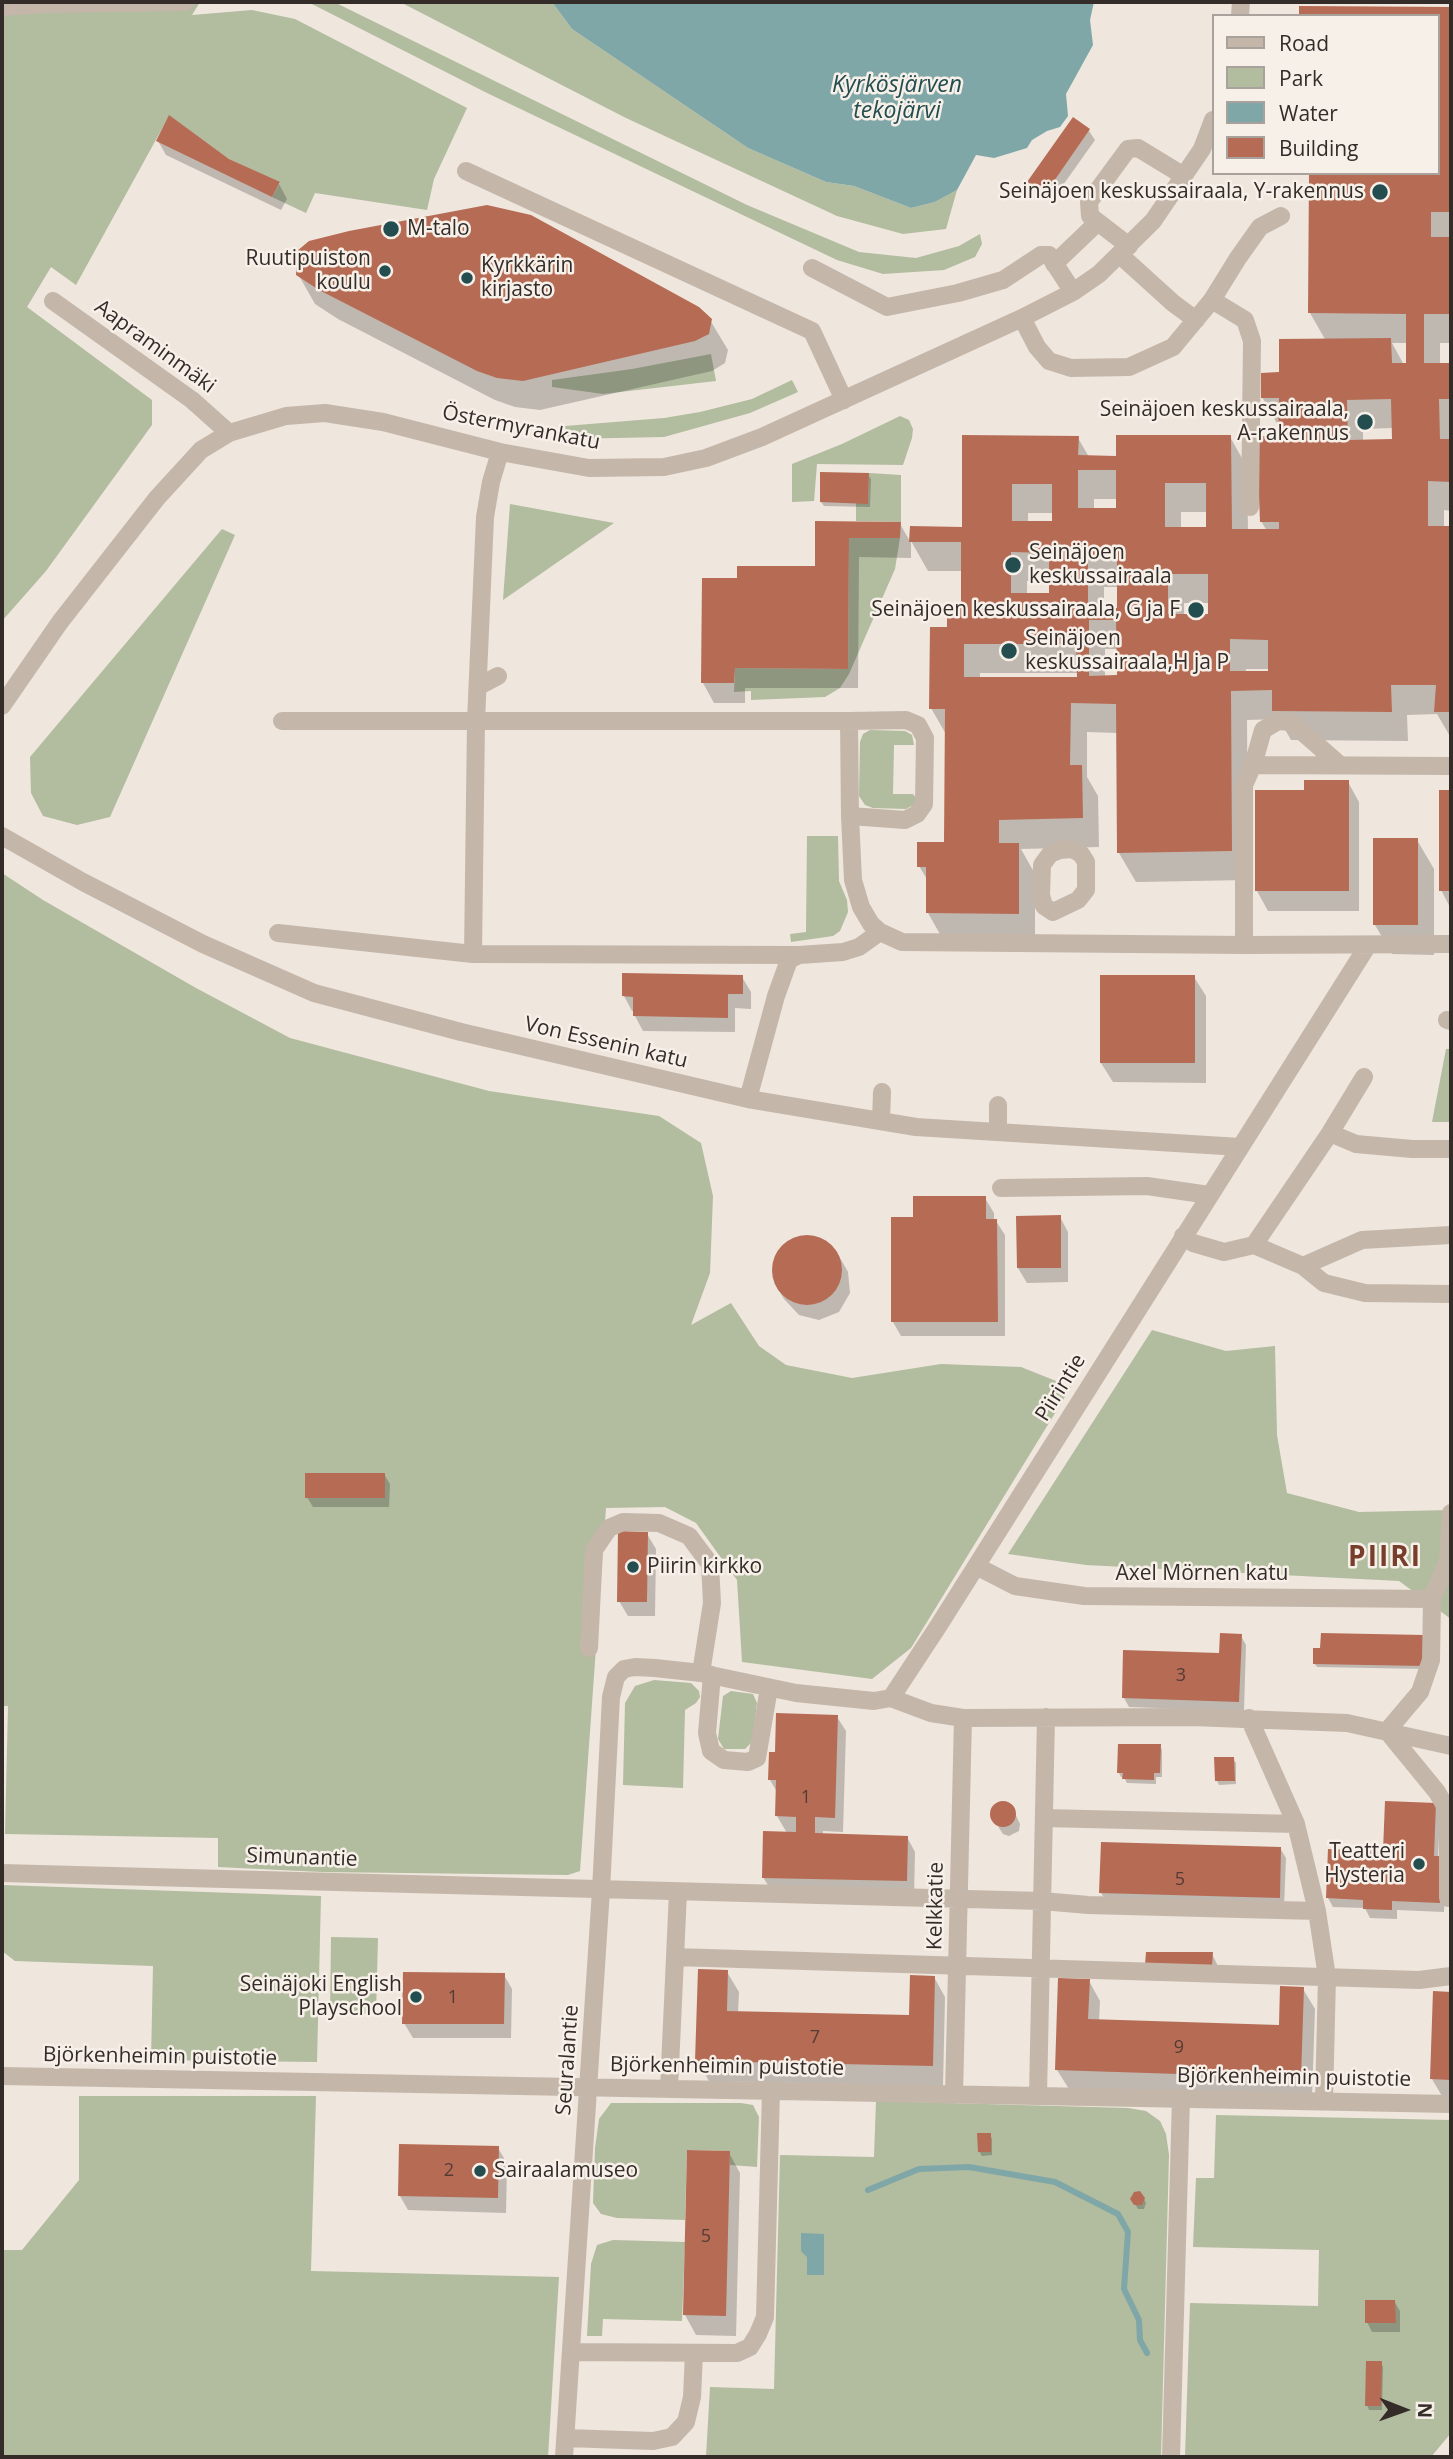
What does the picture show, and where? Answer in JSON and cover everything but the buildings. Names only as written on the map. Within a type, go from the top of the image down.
[{"type":"street","points":[[2,7],[185,2]]},
{"type":"street","name":"Östermyrankatu","points":[[2,706],[60,622],[157,498],[201,450],[229,433],[286,416],[325,413],[383,422],[500,452],[589,468],[664,467],[706,458],[762,437],[844,400],[1073,292],[1099,274],[1153,220],[1184,176],[1207,151],[1212,125]]},
{"type":"street","points":[[1184,176],[1138,148],[1128,149],[1089,202],[1090,216],[1173,303],[1196,320]]},
{"type":"street","points":[[466,171],[812,331],[844,400]]},
{"type":"street","points":[[1022,318],[1037,347],[1049,361],[1071,368],[1129,366],[1173,347],[1212,300],[1238,258],[1261,228],[1281,216]]},
{"type":"street","points":[[1054,264],[1098,222]]},
{"type":"street","points":[[812,268],[887,307],[958,293],[1003,280],[1041,255],[1048,255],[1073,292]]},
{"type":"street","name":"Aapraminmäki","points":[[53,300],[192,400],[229,433]]},
{"type":"street","points":[[1212,300],[1245,320],[1252,341],[1250,507]]},
{"type":"street","points":[[474,954],[477,721],[485,517],[500,452]]},
{"type":"street","points":[[479,686],[498,676]]},
{"type":"street","points":[[282,721],[906,720],[918,725],[925,738],[924,804],[917,814],[905,820],[850,816]]},
{"type":"street","points":[[849,721],[853,880],[862,907],[872,924],[880,932],[902,942],[1451,944]]},
{"type":"street","points":[[1244,945],[1244,785],[1263,730],[1278,721],[1291,722],[1340,765]]},
{"type":"street","points":[[1253,765],[1451,766]]},
{"type":"street","name":"Von Essenin katu","points":[[2,836],[83,882],[203,944],[314,993],[461,1032],[748,1099],[916,1127],[1240,1147]]},
{"type":"street","points":[[1053,912],[1053,944]]},
{"type":"street","points":[[278,933],[474,954],[799,955],[843,952],[859,947],[880,932]]},
{"type":"street","name":"Piirintie","points":[[891,1698],[1368,945]]},
{"type":"street","points":[[748,1099],[783,971],[789,960],[799,955]]},
{"type":"street","points":[[1254,1245],[1330,1133],[1364,1077]]},
{"type":"street","points":[[881,1121],[882,1092]]},
{"type":"street","points":[[998,1105],[999,1132]]},
{"type":"street","points":[[1330,1133],[1356,1144],[1451,1149]]},
{"type":"street","points":[[1001,1188],[1147,1186],[1209,1195]]},
{"type":"street","points":[[1303,1266],[1363,1240],[1451,1235]]},
{"type":"street","points":[[1183,1236],[1194,1243],[1224,1252],[1254,1245],[1303,1266],[1324,1283],[1365,1293],[1451,1294]]},
{"type":"street","points":[[1387,1731],[1420,1692],[1431,1660],[1432,1599],[1448,1560],[1451,1513]]},
{"type":"street","points":[[589,1647],[594,1550],[609,1528],[623,1522],[659,1523],[689,1536],[710,1564],[712,1603],[706,1674],[707,1733],[711,1751],[724,1760],[748,1762],[757,1758],[769,1688]]},
{"type":"street","name":"Axel Mörnen katu","points":[[976,1566],[1015,1586],[1084,1596],[1432,1599]]},
{"type":"street","name":"Seuralantie","points":[[564,2457],[589,2088],[611,1697],[616,1676],[624,1669],[656,1668],[706,1674]]},
{"type":"street","points":[[706,1674],[796,1693],[874,1701],[891,1698],[931,1713],[963,1717],[1249,1718],[1347,1723],[1451,1746]]},
{"type":"street","name":"Kelkkatie","points":[[954,2095],[963,1717]]},
{"type":"street","points":[[1038,2095],[1046,1717]]},
{"type":"street","points":[[1249,1718],[1296,1824],[1317,1911],[1327,1977],[1324,2100]]},
{"type":"street","points":[[1387,1731],[1437,1792],[1448,1811],[1448,1899]]},
{"type":"street","points":[[1044,1818],[1296,1824]]},
{"type":"street","name":"Simunantie","points":[[2,1873],[1317,1911]]},
{"type":"street","points":[[669,2089],[678,1892]]},
{"type":"street","points":[[675,1957],[1419,1980],[1451,1976]]},
{"type":"street","name":"Björkenheimin puistotie","points":[[2,2076],[1451,2104]]},
{"type":"street","points":[[572,2352],[737,2353],[750,2347],[765,2317],[771,2091]]},
{"type":"street","points":[[1171,2457],[1181,2098]]},
{"type":"street","points":[[566,2438],[653,2441],[672,2437],[686,2422],[692,2397],[694,2353]]},
{"type":"green space","points":[[2,2],[200,2],[192,15],[252,10],[295,19],[467,108],[434,179],[427,210],[315,193],[306,213],[272,197],[280,183],[229,159],[169,116],[76,285],[51,267],[27,307],[152,400],[152,425],[46,571],[2,621]]},
{"type":"green space","points":[[308,2],[334,2],[747,205],[859,252],[916,258],[959,246],[980,234],[982,244],[975,257],[944,270],[883,274],[837,260],[487,93]]},
{"type":"green space","points":[[400,2],[552,2],[572,29],[748,148],[826,182],[854,186],[911,208],[935,202],[957,190],[946,229],[903,234],[837,216],[626,118]]},
{"type":"green space","points":[[711,354],[716,381],[603,394],[552,387],[552,380]]},
{"type":"green space","points":[[792,380],[798,392],[750,413],[664,437],[568,439],[565,426],[664,418],[700,412],[752,399]]},
{"type":"green space","points":[[900,416],[909,420],[913,429],[903,465],[817,464],[814,501],[792,502],[792,464]]},
{"type":"green space","points":[[869,473],[901,475],[901,522],[856,521],[856,503],[868,503]]},
{"type":"green space","points":[[510,504],[614,523],[503,600]]},
{"type":"green space","points":[[222,529],[235,535],[110,817],[77,825],[43,816],[31,793],[30,757]]},
{"type":"green space","points":[[849,538],[900,538],[895,569],[849,674],[840,688],[825,697],[751,700],[751,691],[734,692],[735,668],[848,669]]},
{"type":"green space","points":[[870,730],[905,731],[912,735],[914,745],[894,745],[893,794],[913,794],[916,798],[915,804],[906,809],[873,808],[865,805],[859,796],[860,742],[863,734]]},
{"type":"green space","points":[[807,836],[838,836],[839,881],[847,900],[848,912],[840,931],[833,936],[791,942],[790,934],[806,932]]},
{"type":"green space","points":[[2,873],[43,900],[196,988],[290,1038],[489,1091],[659,1116],[701,1143],[713,1196],[710,1273],[691,1325],[731,1303],[759,1346],[786,1365],[852,1378],[941,1364],[1021,1367],[1071,1387],[911,1648],[872,1679],[742,1662],[737,1580],[696,1523],[665,1507],[606,1508],[580,1871],[568,1875],[322,1872],[218,1867],[218,1838],[5,1834],[8,1706],[2,1706]]},
{"type":"green space","points":[[1446,1049],[1451,1049],[1451,1122],[1432,1122]]},
{"type":"green space","points":[[1152,1330],[1226,1351],[1275,1346],[1277,1435],[1287,1493],[1359,1512],[1451,1510],[1451,1619],[1399,1581],[1086,1565],[1008,1554]]},
{"type":"green space","points":[[654,1680],[691,1683],[699,1691],[700,1697],[696,1703],[685,1710],[683,1788],[623,1785],[625,1703],[635,1686]]},
{"type":"green space","points":[[731,1691],[753,1694],[757,1703],[752,1742],[745,1749],[724,1749],[718,1739],[723,1696]]},
{"type":"green space","points":[[2,1885],[321,1896],[317,2062],[151,2060],[153,1966],[15,1961],[2,1951]]},
{"type":"green space","points":[[331,1937],[378,1938],[376,2014],[330,2013]]},
{"type":"green space","points":[[79,2096],[316,2096],[311,2271],[559,2277],[548,2457],[2,2457],[2,2250],[22,2250],[79,2180]]},
{"type":"green space","points":[[876,2101],[1128,2108],[1146,2111],[1160,2121],[1166,2134],[1169,2155],[1161,2457],[706,2457],[710,2387],[774,2389],[780,2155],[874,2157]]},
{"type":"green space","points":[[611,2103],[753,2105],[759,2117],[757,2167],[730,2165],[730,2151],[687,2150],[685,2220],[617,2218],[601,2214],[593,2203],[595,2148],[599,2119]]},
{"type":"green space","points":[[1216,2115],[1451,2120],[1451,2433],[1431,2457],[1185,2457],[1190,2303],[1318,2306],[1319,2250],[1193,2247],[1196,2178],[1214,2178]]},
{"type":"green space","points":[[613,2240],[685,2242],[682,2321],[603,2319],[602,2336],[587,2336],[591,2264],[597,2245]]},
{"type":"water","name":"Kyrkösjärven tekojärvi","points":[[552,2],[1094,2],[1090,20],[1093,45],[1066,94],[1068,116],[1060,127],[1032,140],[1027,148],[994,158],[976,155],[957,190],[935,202],[911,208],[854,186],[826,182],[748,148],[572,29]]},
{"type":"water","points":[[801,2233],[824,2234],[824,2275],[807,2275],[807,2257],[801,2251]]},
{"type":"waterway","points":[[868,2190],[919,2169],[969,2167],[1055,2182],[1118,2214],[1128,2232],[1124,2289],[1139,2320],[1140,2340],[1147,2353]]},
{"type":"place","name":"Seinäjoen keskussairaala, Y-rakennus","points":[[1380,192]]},
{"type":"place","name":"M-talo","points":[[391,229]]},
{"type":"place","name":"Ruutipuiston koulu","points":[[385,271]]},
{"type":"place","name":"Kyrkkärin kirjasto","points":[[467,278]]},
{"type":"place","name":"Seinäjoen keskussairaala, A-rakennus","points":[[1365,422]]},
{"type":"place","name":"Seinäjoen keskussairaala","points":[[1013,565]]},
{"type":"place","name":"Seinäjoen keskussairaala, G ja F","points":[[1196,610]]},
{"type":"place","name":"Seinäjoen keskussairaala,H ja P","points":[[1009,651]]},
{"type":"place","name":"Piirin kirkko","points":[[633,1567]]},
{"type":"place","name":"Teatteri Hysteria","points":[[1419,1864]]},
{"type":"place","name":"Seinäjoki English Playschool","points":[[416,1997]]},
{"type":"place","name":"Sairaalamuseo","points":[[480,2171]]},
{"type":"district","name":"PIIRI","points":[[1385,1558]]}]
